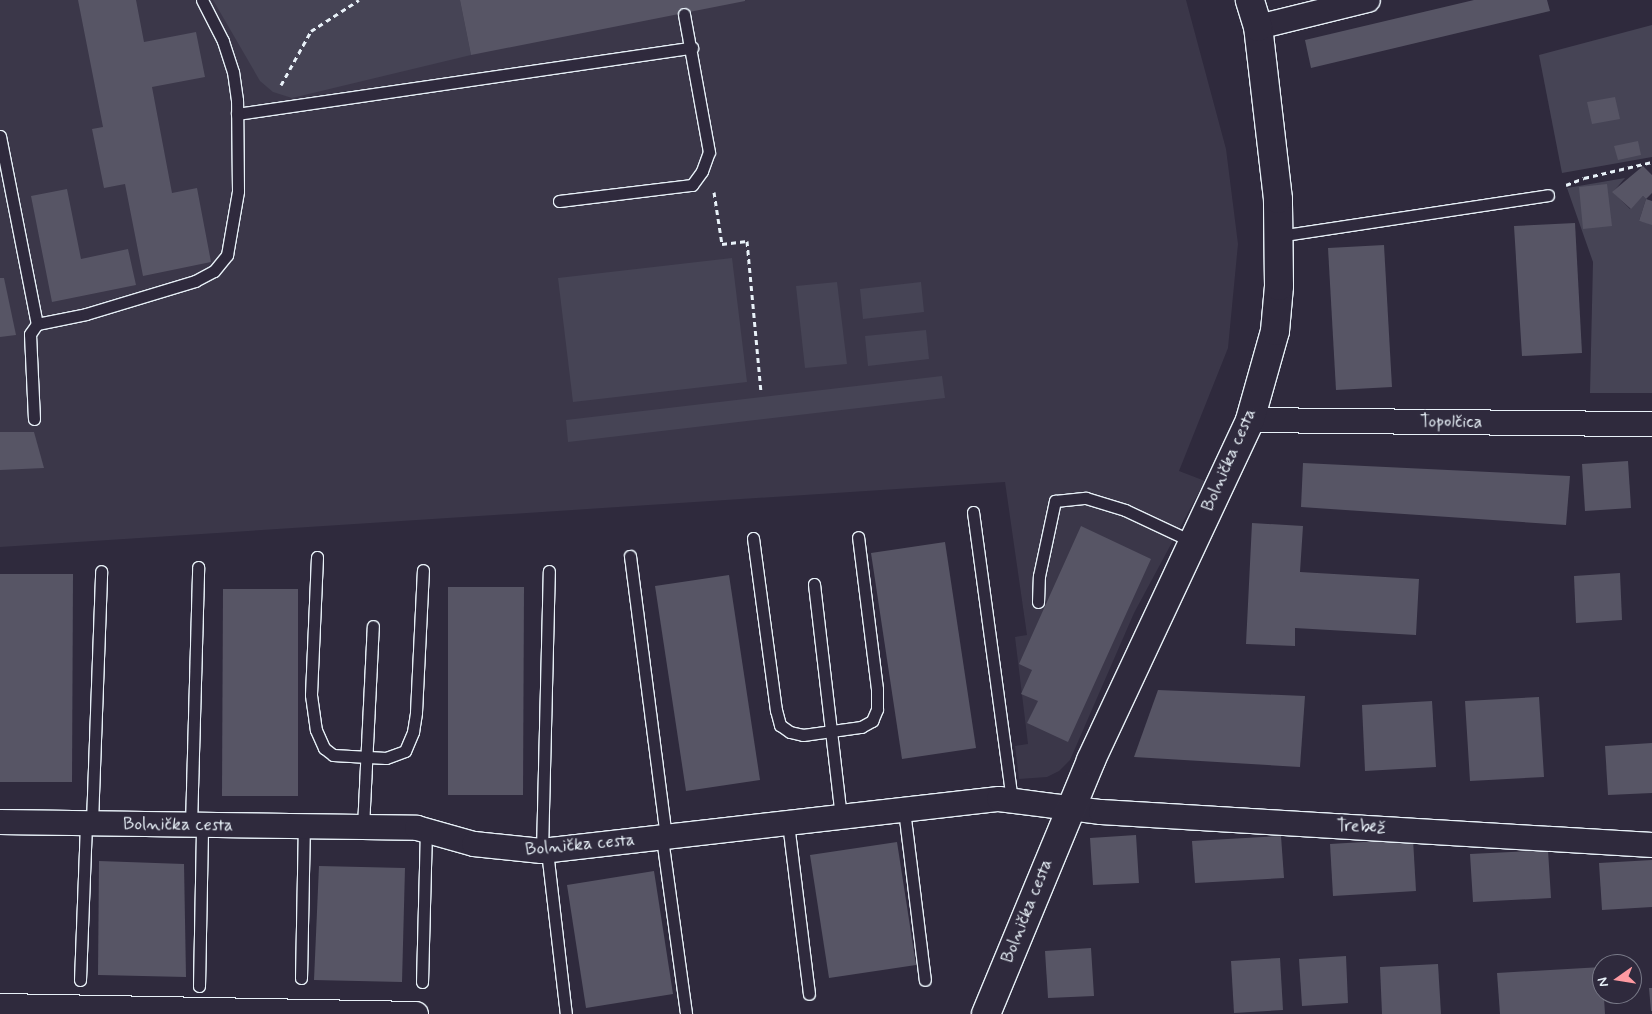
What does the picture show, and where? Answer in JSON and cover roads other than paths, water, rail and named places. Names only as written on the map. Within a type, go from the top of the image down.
[{"type":"street","name":"Bolnička cesta","points":[[986,1014],[1070,809],[1192,541],[1250,420],[1275,331],[1280,286],[1274,154],[1258,27],[1250,0]]},
{"type":"street","points":[[1258,27],[1368,0]]},
{"type":"street","name":"Topolčica","points":[[1250,420],[1652,424]]},
{"type":"street","name":"Bolnička cesta","points":[[0,822],[362,827],[426,830],[474,844],[545,851],[904,810],[1012,800],[1070,809]]},
{"type":"street","name":"Trebež","points":[[1070,809],[1652,845]]},
{"type":"street","points":[[0,1006],[416,1014]]},
{"type":"lane","points":[[34,419],[30,334],[37,324],[86,314],[196,281],[214,271],[227,255],[238,191],[237,114],[233,72],[223,41],[202,0]]},
{"type":"lane","points":[[559,201],[692,185],[702,171],[709,152],[692,48],[684,14]]},
{"type":"lane","points":[[237,114],[692,48]]},
{"type":"lane","points":[[0,136],[37,324]]},
{"type":"lane","points":[[1278,236],[1548,195]]},
{"type":"lane","points":[[1038,602],[1039,576],[1055,501],[1086,498],[1125,510],[1192,541]]},
{"type":"lane","points":[[973,512],[1012,800]]},
{"type":"lane","points":[[753,538],[780,725],[790,732],[803,735],[861,727],[872,721],[877,709],[877,689],[858,537]]},
{"type":"lane","points":[[630,556],[686,1014]]},
{"type":"lane","points":[[317,557],[311,695],[316,730],[324,748],[333,755],[386,758],[405,751],[414,732],[423,570]]},
{"type":"lane","points":[[198,567],[196,825],[199,986]]},
{"type":"lane","points":[[80,980],[101,571]]},
{"type":"lane","points":[[549,571],[545,851],[566,1014]]},
{"type":"lane","points":[[814,584],[841,817]]},
{"type":"lane","points":[[362,827],[373,626]]},
{"type":"lane","points":[[904,810],[925,980]]},
{"type":"lane","points":[[788,823],[809,994]]},
{"type":"lane","points":[[301,978],[304,827]]},
{"type":"lane","points":[[422,982],[426,830]]}]
